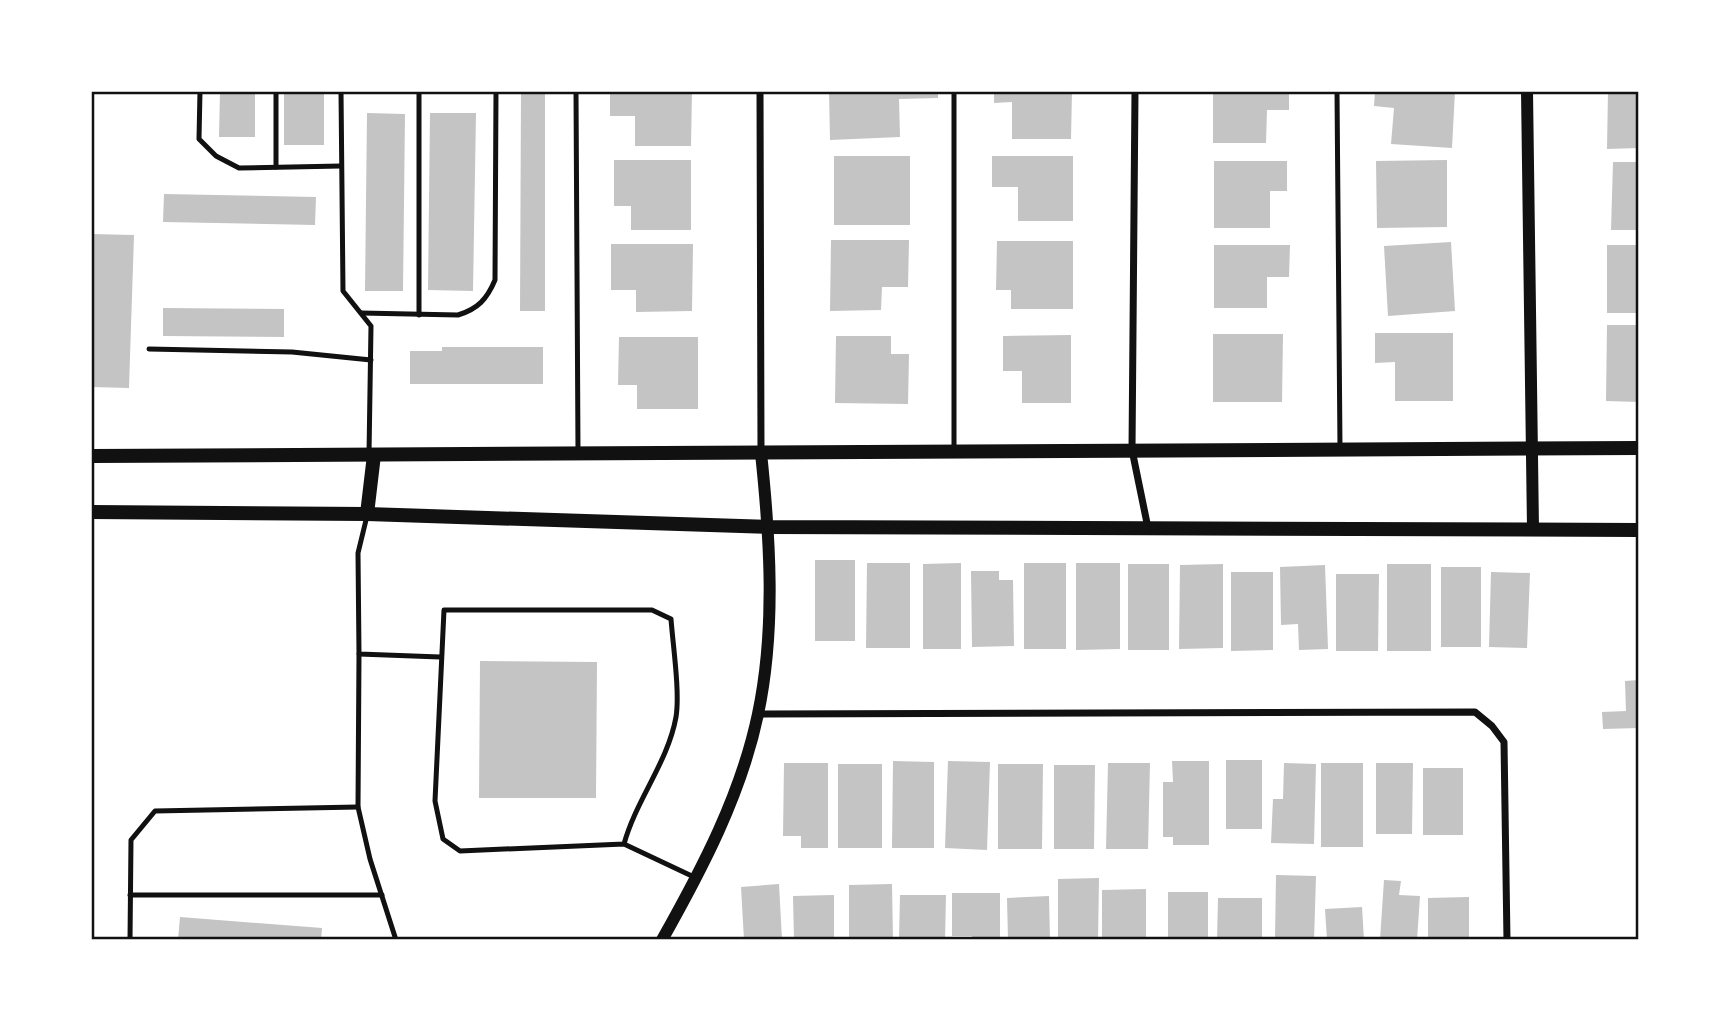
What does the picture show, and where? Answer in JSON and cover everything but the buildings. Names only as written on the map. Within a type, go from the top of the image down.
[{"type":"main road","points":[[91,456],[1639,447]]},
{"type":"main road","points":[[367,514],[372,455]]},
{"type":"main road","points":[[91,512],[367,514],[768,527],[1639,530]]},
{"type":"street","points":[[662,940],[697,878],[733,796],[758,714],[768,627],[768,527],[761,453],[760,91]]},
{"type":"street","points":[[1135,91],[1132,450],[1149,528]]},
{"type":"street","points":[[1527,91],[1533,529]]},
{"type":"street","points":[[758,714],[1475,712],[1492,726],[1504,741],[1507,940]]},
{"type":"lane","points":[[200,91],[199,139],[216,156],[239,168],[341,166]]},
{"type":"lane","points":[[276,91],[276,167]]},
{"type":"lane","points":[[341,91],[343,291],[371,326],[372,455]]},
{"type":"lane","points":[[419,91],[419,315]]},
{"type":"lane","points":[[361,313],[458,315],[473,311],[487,298],[495,280],[496,91]]},
{"type":"lane","points":[[576,91],[578,454]]},
{"type":"lane","points":[[954,91],[954,452]]},
{"type":"lane","points":[[1337,91],[1340,449]]},
{"type":"lane","points":[[149,349],[292,352],[371,360]]},
{"type":"lane","points":[[367,514],[358,553],[358,807],[396,940]]},
{"type":"lane","points":[[624,844],[629,825],[676,716],[671,618],[652,610],[444,610],[435,802],[443,839],[460,851],[624,844],[697,878]]},
{"type":"lane","points":[[359,654],[440,657]]},
{"type":"lane","points":[[130,940],[131,840],[155,811],[358,807]]},
{"type":"lane","points":[[130,895],[382,895]]}]
